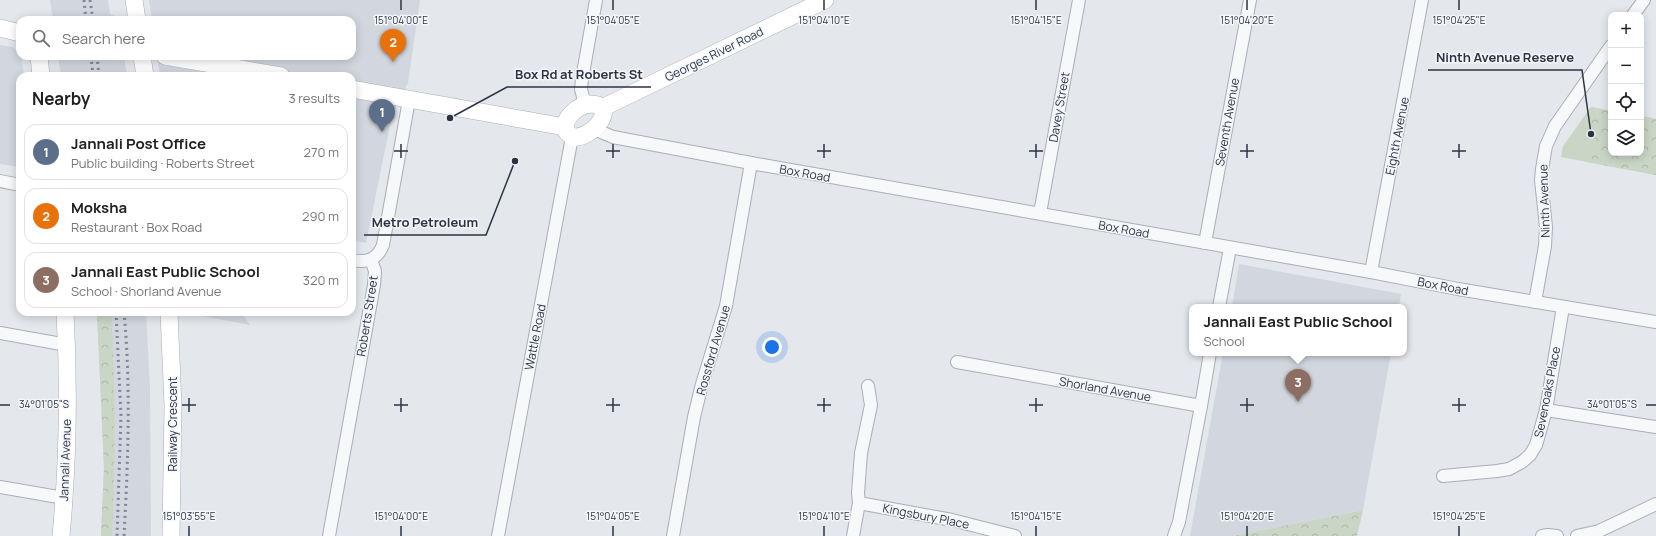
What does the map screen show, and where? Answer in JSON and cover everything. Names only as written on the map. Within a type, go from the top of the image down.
[{"type":"street","points":[[134,0],[136,16]]},
{"type":"street","points":[[585,105],[581,89],[582,79],[596,0]]},
{"type":"street","name":"Georges River Road","points":[[602,108],[825,0]]},
{"type":"street","name":"Davey Street","points":[[1040,213],[1079,0]]},
{"type":"street","name":"Seventh Avenue","points":[[1205,243],[1250,0]]},
{"type":"street","name":"Eighth Avenue","points":[[1371,272],[1422,0]]},
{"type":"street","points":[[1635,12],[1644,0]]},
{"type":"street","points":[[0,28],[16,32]]},
{"type":"street","name":"Ninth Avenue","points":[[1535,302],[1545,246],[1546,227],[1541,180],[1546,146],[1555,126],[1610,48]]},
{"type":"street","points":[[39,60],[41,72]]},
{"type":"street","points":[[142,60],[144,72]]},
{"type":"street","points":[[188,60],[258,72]]},
{"type":"street","points":[[356,90],[568,132],[581,137],[596,127],[603,115],[602,108],[595,104],[585,105],[571,114],[566,123],[568,132]]},
{"type":"street","name":"Roberts Street","points":[[329,536],[374,285],[375,270],[372,260],[378,254],[383,244],[409,100]]},
{"type":"street","name":"Box Road","points":[[596,127],[601,132],[613,137],[751,163],[1040,213],[1458,289],[1656,322]]},
{"type":"street","name":"Wattle Road","points":[[498,536],[568,132]]},
{"type":"street","name":"Rossford Avenue","points":[[673,536],[694,416],[702,384],[726,306],[751,163]]},
{"type":"street","points":[[0,181],[16,184]]},
{"type":"street","points":[[1220,304],[1230,248]]},
{"type":"street","points":[[356,261],[361,262],[372,260]]},
{"type":"street","name":"Sevenoaks Place","points":[[1443,476],[1509,469],[1522,462],[1530,455],[1536,445],[1546,410],[1562,307]]},
{"type":"street","name":"Jannali Avenue","points":[[61,536],[66,449],[67,345],[65,316]]},
{"type":"street","name":"Railway Crescent","points":[[169,316],[173,406],[171,536]]},
{"type":"street","points":[[0,333],[67,345]]},
{"type":"street","points":[[1174,536],[1179,522],[1209,356]]},
{"type":"street","name":"Shorland Avenue","points":[[957,362],[1201,406]]},
{"type":"street","points":[[853,536],[859,503],[858,493],[861,454],[871,405],[868,386]]},
{"type":"street","points":[[1546,410],[1656,428]]},
{"type":"street","points":[[0,487],[64,498]]},
{"type":"street","name":"Kingsbury Place","points":[[859,503],[952,520],[1016,536]]},
{"type":"street","points":[[1577,536],[1599,531],[1656,504]]},
{"type":"street","points":[[1542,536],[1548,534],[1557,536]]},
{"type":"shaded area","points":[[50,0],[108,0],[110,14],[115,16],[52,16]]},
{"type":"shaded area","points":[[149,0],[420,0],[408,83],[392,116],[366,243],[356,241],[356,72],[159,72],[158,60],[356,60],[356,16],[151,16]]},
{"type":"shaded area","points":[[0,45],[13,47],[16,50],[16,60],[22,60],[23,72],[16,72],[16,166],[0,164]]},
{"type":"shaded area","points":[[59,60],[125,60],[126,72],[60,72]]},
{"type":"shaded area","points":[[1239,264],[1401,294],[1399,304],[1232,304]]},
{"type":"shaded area","points":[[97,316],[146,316],[150,388],[151,536],[101,536],[104,468]]},
{"type":"shaded area","points":[[202,316],[244,316],[250,325]]},
{"type":"shaded area","points":[[1222,356],[1390,356],[1363,510],[1232,536],[1190,536]]},
{"type":"green space","points":[[1591,107],[1608,110],[1608,156],[1644,156],[1644,117],[1656,119],[1656,175],[1561,157],[1563,146]]},
{"type":"green space","points":[[1591,107],[1608,110],[1608,156],[1644,156],[1644,117],[1656,119],[1656,175],[1587,162],[1595,149],[1597,142],[1590,130],[1583,128],[1580,123]]},
{"type":"green space","points":[[97,316],[111,316],[114,368],[114,480],[112,536],[101,536],[104,468]]},
{"type":"green space","points":[[1363,510],[1357,536],[1232,536]]},
{"type":"railway","points":[[84,0],[86,16]]},
{"type":"railway","points":[[90,0],[92,16]]},
{"type":"railway","points":[[91,60],[93,72]]},
{"type":"railway","points":[[97,60],[99,72]]},
{"type":"railway","points":[[116,316],[121,416],[117,536]]},
{"type":"railway","points":[[124,316],[128,368],[128,452],[124,536]]},
{"type":"place","name":"Moksha","points":[[393,62]]},
{"type":"place","name":"Box Rd at Roberts St","points":[[450,118]]},
{"type":"place","name":"Jannali Post Office","points":[[382,132]]},
{"type":"place","name":"Ninth Avenue Reserve","points":[[1591,134]]},
{"type":"place","name":"Metro Petroleum","points":[[515,161]]},
{"type":"place","name":"Jannali East Public School","points":[[1298,402]]}]
